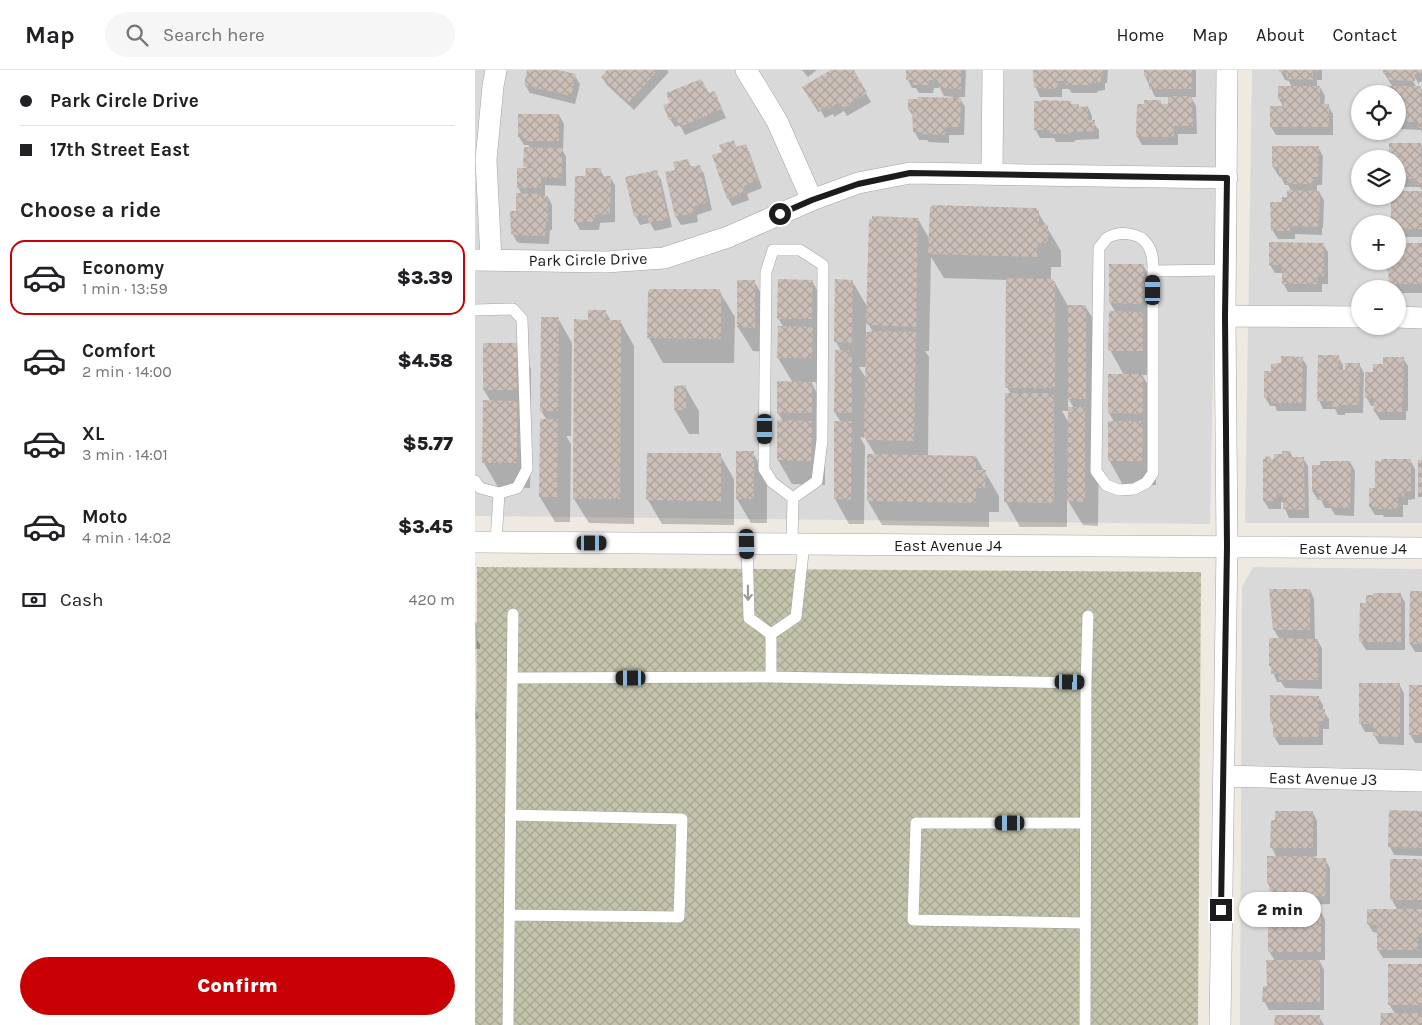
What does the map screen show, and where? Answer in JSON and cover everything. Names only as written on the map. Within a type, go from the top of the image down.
[{"type":"street","points":[[483,260],[486,160],[496,70]]},
{"type":"street","points":[[746,70],[777,121],[812,200]]},
{"type":"street","points":[[992,173],[993,70]]},
{"type":"street","points":[[1219,1025],[1227,547],[1225,316],[1227,70]]},
{"type":"street","name":"Park Circle Drive","points":[[483,260],[607,262],[664,258],[728,237],[812,200],[858,184],[910,173],[1227,178]]},
{"type":"street","points":[[1225,316],[1351,317]]},
{"type":"street","points":[[1406,318],[1422,318]]},
{"type":"street","name":"East Avenue J4","points":[[485,542],[1422,548]]},
{"type":"street","name":"East Avenue J3","points":[[1224,776],[1422,781]]},
{"type":"lane","points":[[1120,233],[1136,235],[1147,244],[1152,257],[1153,271],[1153,473],[1146,483],[1133,489],[1119,490],[1106,485],[1096,471],[1099,248],[1106,239],[1120,233]]},
{"type":"lane","points":[[771,634],[796,617],[798,544],[793,498],[772,482],[764,469],[766,272],[773,250],[800,250],[823,265],[822,440],[817,481],[793,498]]},
{"type":"lane","points":[[1153,271],[1226,270]]},
{"type":"lane","points":[[475,310],[513,310],[522,319],[527,469],[517,488],[499,493],[480,488],[475,481]]},
{"type":"lane","points":[[485,542],[499,493]]},
{"type":"lane","points":[[747,544],[749,618],[771,634]]},
{"type":"lane","points":[[508,1025],[513,614]]},
{"type":"lane","points":[[1085,1025],[1086,683],[1088,616]]},
{"type":"lane","points":[[771,634],[771,677]]},
{"type":"lane","points":[[512,678],[771,677],[1086,683]]},
{"type":"lane","points":[[509,916],[679,917],[682,819],[510,815]]},
{"type":"lane","points":[[1085,823],[916,823],[913,920],[1085,923]]},
{"type":"shaded area","points":[[475,70],[1219,70],[1210,524],[475,516]]},
{"type":"shaded area","points":[[1252,70],[1422,70],[1422,523],[1245,523]]},
{"type":"shaded area","points":[[477,567],[1201,572],[1198,1025],[475,1025]]},
{"type":"shaded area","points":[[1253,567],[1422,569],[1422,1025],[1240,1025],[1242,587]]},
{"type":"building","points":[[527,70],[558,70],[576,74],[571,96],[524,85]]},
{"type":"building","points":[[607,70],[658,70],[629,102],[601,77]]},
{"type":"building","points":[[831,70],[854,70],[867,93],[842,109],[839,103],[828,109],[827,106],[819,111],[802,87]]},
{"type":"building","points":[[906,70],[961,70],[961,89],[938,88],[938,80],[929,80],[929,85],[913,85],[913,80],[906,80]]},
{"type":"building","points":[[1033,70],[1103,70],[1103,75],[1101,75],[1101,82],[1091,85],[1066,85],[1066,81],[1058,81],[1057,89],[1034,88]]},
{"type":"building","points":[[1144,70],[1192,70],[1192,89],[1149,89],[1149,78],[1144,76]]},
{"type":"building","points":[[1279,70],[1318,70],[1318,72],[1313,72],[1313,80],[1286,79],[1286,73],[1279,72]]},
{"type":"building","points":[[1383,70],[1422,70],[1422,73],[1415,74],[1415,81],[1388,80],[1388,73],[1383,73]]},
{"type":"building","points":[[701,79],[709,93],[715,91],[722,109],[680,127],[675,117],[669,120],[663,105],[670,103],[666,93]]},
{"type":"building","points":[[1278,86],[1320,86],[1320,104],[1329,104],[1329,127],[1270,127],[1270,106],[1284,106],[1284,99],[1278,99]]},
{"type":"building","points":[[1406,86],[1421,86],[1422,128],[1418,128],[1418,122],[1406,122]]},
{"type":"building","points":[[1168,96],[1192,96],[1193,126],[1174,126],[1174,137],[1136,137],[1137,104],[1144,104],[1144,100],[1161,100],[1160,104],[1168,104]]},
{"type":"building","points":[[918,97],[961,98],[960,127],[945,127],[945,135],[913,132],[912,110],[908,110],[908,99],[918,99]]},
{"type":"building","points":[[1034,101],[1071,101],[1071,104],[1079,104],[1079,107],[1088,106],[1088,120],[1095,120],[1094,131],[1050,134],[1050,130],[1034,130]]},
{"type":"building","points":[[518,114],[559,114],[559,141],[524,141],[524,137],[518,137]]},
{"type":"building","points":[[734,140],[736,147],[746,144],[758,180],[744,186],[746,192],[727,199],[712,155],[722,152],[719,145]]},
{"type":"building","points":[[1389,143],[1421,143],[1422,185],[1417,185],[1417,179],[1406,179],[1406,150],[1389,150]]},
{"type":"building","points":[[1272,146],[1319,146],[1318,177],[1313,177],[1313,184],[1286,184],[1287,177],[1279,177],[1279,167],[1272,167]]},
{"type":"building","points":[[524,147],[562,148],[562,178],[541,177],[541,188],[517,188],[517,168],[531,168],[523,167]]},
{"type":"building","points":[[688,159],[690,167],[700,165],[708,202],[693,207],[694,213],[675,217],[665,172],[675,170],[673,162]]},
{"type":"building","points":[[586,168],[601,168],[601,176],[611,176],[610,214],[595,215],[595,222],[574,222],[575,176],[585,176]]},
{"type":"building","points":[[657,170],[668,219],[649,223],[647,215],[634,217],[625,177]]},
{"type":"building","points":[[1287,190],[1320,191],[1318,227],[1290,226],[1290,231],[1271,231],[1270,202],[1281,202],[1282,197],[1287,197]]},
{"type":"building","points":[[1406,191],[1422,191],[1422,229],[1406,229],[1406,215],[1391,215],[1391,205],[1406,205]]},
{"type":"building","points":[[516,193],[548,196],[548,222],[546,222],[545,236],[511,234],[510,211],[516,211]]},
{"type":"building","points":[[932,205],[1037,208],[1036,210],[1039,210],[1039,225],[1048,225],[1048,243],[1038,243],[1037,257],[928,254],[930,207]]},
{"type":"building","points":[[872,216],[918,218],[916,327],[866,324],[869,219],[872,219]]},
{"type":"building","points":[[1269,242],[1324,243],[1324,276],[1318,276],[1318,284],[1282,284],[1282,265],[1269,265]]},
{"type":"building","points":[[1406,243],[1422,243],[1422,284],[1406,284],[1406,280],[1389,280],[1388,270],[1406,270]]},
{"type":"building","points":[[1109,264],[1144,264],[1143,304],[1109,303]]},
{"type":"building","points":[[1006,278],[1053,279],[1055,281],[1055,386],[1052,388],[1005,388]]},
{"type":"building","points":[[778,279],[813,280],[812,319],[777,319]]},
{"type":"building","points":[[835,279],[853,280],[852,343],[834,342]]},
{"type":"building","points":[[737,280],[755,280],[755,328],[737,327]]},
{"type":"building","points":[[649,289],[720,289],[721,339],[647,338]]},
{"type":"building","points":[[1068,305],[1086,305],[1086,399],[1068,399]]},
{"type":"building","points":[[588,310],[606,310],[606,320],[621,320],[620,499],[573,499],[574,319],[588,320]]},
{"type":"building","points":[[1109,311],[1143,312],[1143,351],[1108,351]]},
{"type":"building","points":[[541,317],[559,317],[558,411],[540,411]]},
{"type":"building","points":[[778,326],[813,327],[812,358],[777,358]]},
{"type":"building","points":[[866,332],[916,332],[914,441],[867,440],[867,438],[864,438]]},
{"type":"building","points":[[483,343],[517,343],[517,390],[483,390]]},
{"type":"building","points":[[835,350],[849,350],[849,353],[852,353],[852,413],[834,413]]},
{"type":"building","points":[[1318,355],[1339,355],[1339,370],[1345,370],[1345,363],[1360,363],[1359,405],[1332,407],[1332,401],[1317,401]]},
{"type":"building","points":[[1281,356],[1303,357],[1302,403],[1271,403],[1271,398],[1264,398],[1264,371],[1271,371],[1271,364],[1281,363]]},
{"type":"building","points":[[1383,357],[1404,357],[1402,412],[1374,412],[1373,398],[1365,398],[1365,372],[1373,372],[1373,364],[1383,364]]},
{"type":"building","points":[[1108,374],[1143,374],[1143,414],[1108,413]]},
{"type":"building","points":[[777,381],[812,382],[812,413],[777,413]]},
{"type":"building","points":[[686,385],[686,410],[674,410],[674,386]]},
{"type":"building","points":[[1005,393],[1052,393],[1054,395],[1054,501],[1051,503],[1004,502]]},
{"type":"building","points":[[483,400],[517,401],[517,463],[482,463]]},
{"type":"building","points":[[1068,407],[1085,407],[1085,502],[1067,501]]},
{"type":"building","points":[[540,419],[558,419],[557,497],[539,497]]},
{"type":"building","points":[[777,420],[812,421],[811,461],[777,460]]},
{"type":"building","points":[[834,421],[852,421],[851,500],[834,499]]},
{"type":"building","points":[[1108,421],[1143,421],[1142,461],[1108,461]]},
{"type":"building","points":[[736,451],[754,451],[754,499],[736,499]]},
{"type":"building","points":[[1282,451],[1291,451],[1291,460],[1292,457],[1304,457],[1305,510],[1283,509],[1283,495],[1277,494],[1276,501],[1263,501],[1263,459],[1265,459],[1265,456],[1274,459],[1274,454],[1282,454]]},
{"type":"building","points":[[647,453],[721,453],[721,501],[646,500]]},
{"type":"building","points":[[867,454],[976,456],[976,470],[986,470],[985,488],[976,488],[976,503],[867,501]]},
{"type":"building","points":[[1381,459],[1411,459],[1411,491],[1404,492],[1404,497],[1398,497],[1398,509],[1369,507],[1369,488],[1375,488],[1375,461],[1381,461]]},
{"type":"building","points":[[1418,460],[1422,460],[1422,497],[1418,497]]},
{"type":"building","points":[[1320,461],[1351,461],[1350,508],[1329,507],[1329,500],[1319,500],[1319,492],[1312,492],[1312,465],[1320,465]]},
{"type":"building","points":[[1269,589],[1310,589],[1310,630],[1273,630]]},
{"type":"building","points":[[1410,591],[1422,591],[1422,644],[1409,644]]},
{"type":"building","points":[[1373,593],[1401,593],[1401,642],[1359,642],[1360,603],[1366,603],[1366,595],[1373,595]]},
{"type":"building","points":[[1269,638],[1318,639],[1318,680],[1279,680],[1278,673],[1271,674],[1271,666],[1269,666]]},
{"type":"building","points":[[1359,683],[1400,683],[1400,737],[1373,736],[1373,724],[1359,724]]},
{"type":"building","points":[[1409,685],[1422,685],[1422,735],[1409,735]]},
{"type":"building","points":[[1270,695],[1319,696],[1319,710],[1325,709],[1325,721],[1319,721],[1319,737],[1273,737],[1273,722],[1270,722]]},
{"type":"building","points":[[1389,810],[1422,811],[1422,848],[1388,847]]},
{"type":"building","points":[[1275,811],[1313,811],[1313,848],[1270,848],[1271,820],[1275,820]]},
{"type":"building","points":[[1267,856],[1316,856],[1316,858],[1326,858],[1325,896],[1277,897],[1277,891],[1269,891],[1270,883],[1267,883]]},
{"type":"building","points":[[1390,859],[1422,859],[1422,900],[1390,900]]},
{"type":"building","points":[[1367,909],[1422,909],[1422,937],[1418,937],[1418,950],[1377,950],[1377,925],[1367,924]]},
{"type":"building","points":[[1281,911],[1321,911],[1321,952],[1268,952],[1268,924],[1280,925]]},
{"type":"building","points":[[1266,960],[1320,960],[1320,1002],[1262,1002],[1263,986],[1267,986]]},
{"type":"building","points":[[1388,964],[1422,964],[1422,1005],[1388,1005]]},
{"type":"building","points":[[1381,1013],[1422,1013],[1422,1025],[1380,1025]]},
{"type":"building","points":[[1275,1015],[1320,1015],[1320,1025],[1274,1025]]},
{"type":"route","points":[[780,214],[812,200],[858,184],[910,173],[1227,178],[1225,316],[1227,547],[1221,910]]}]
